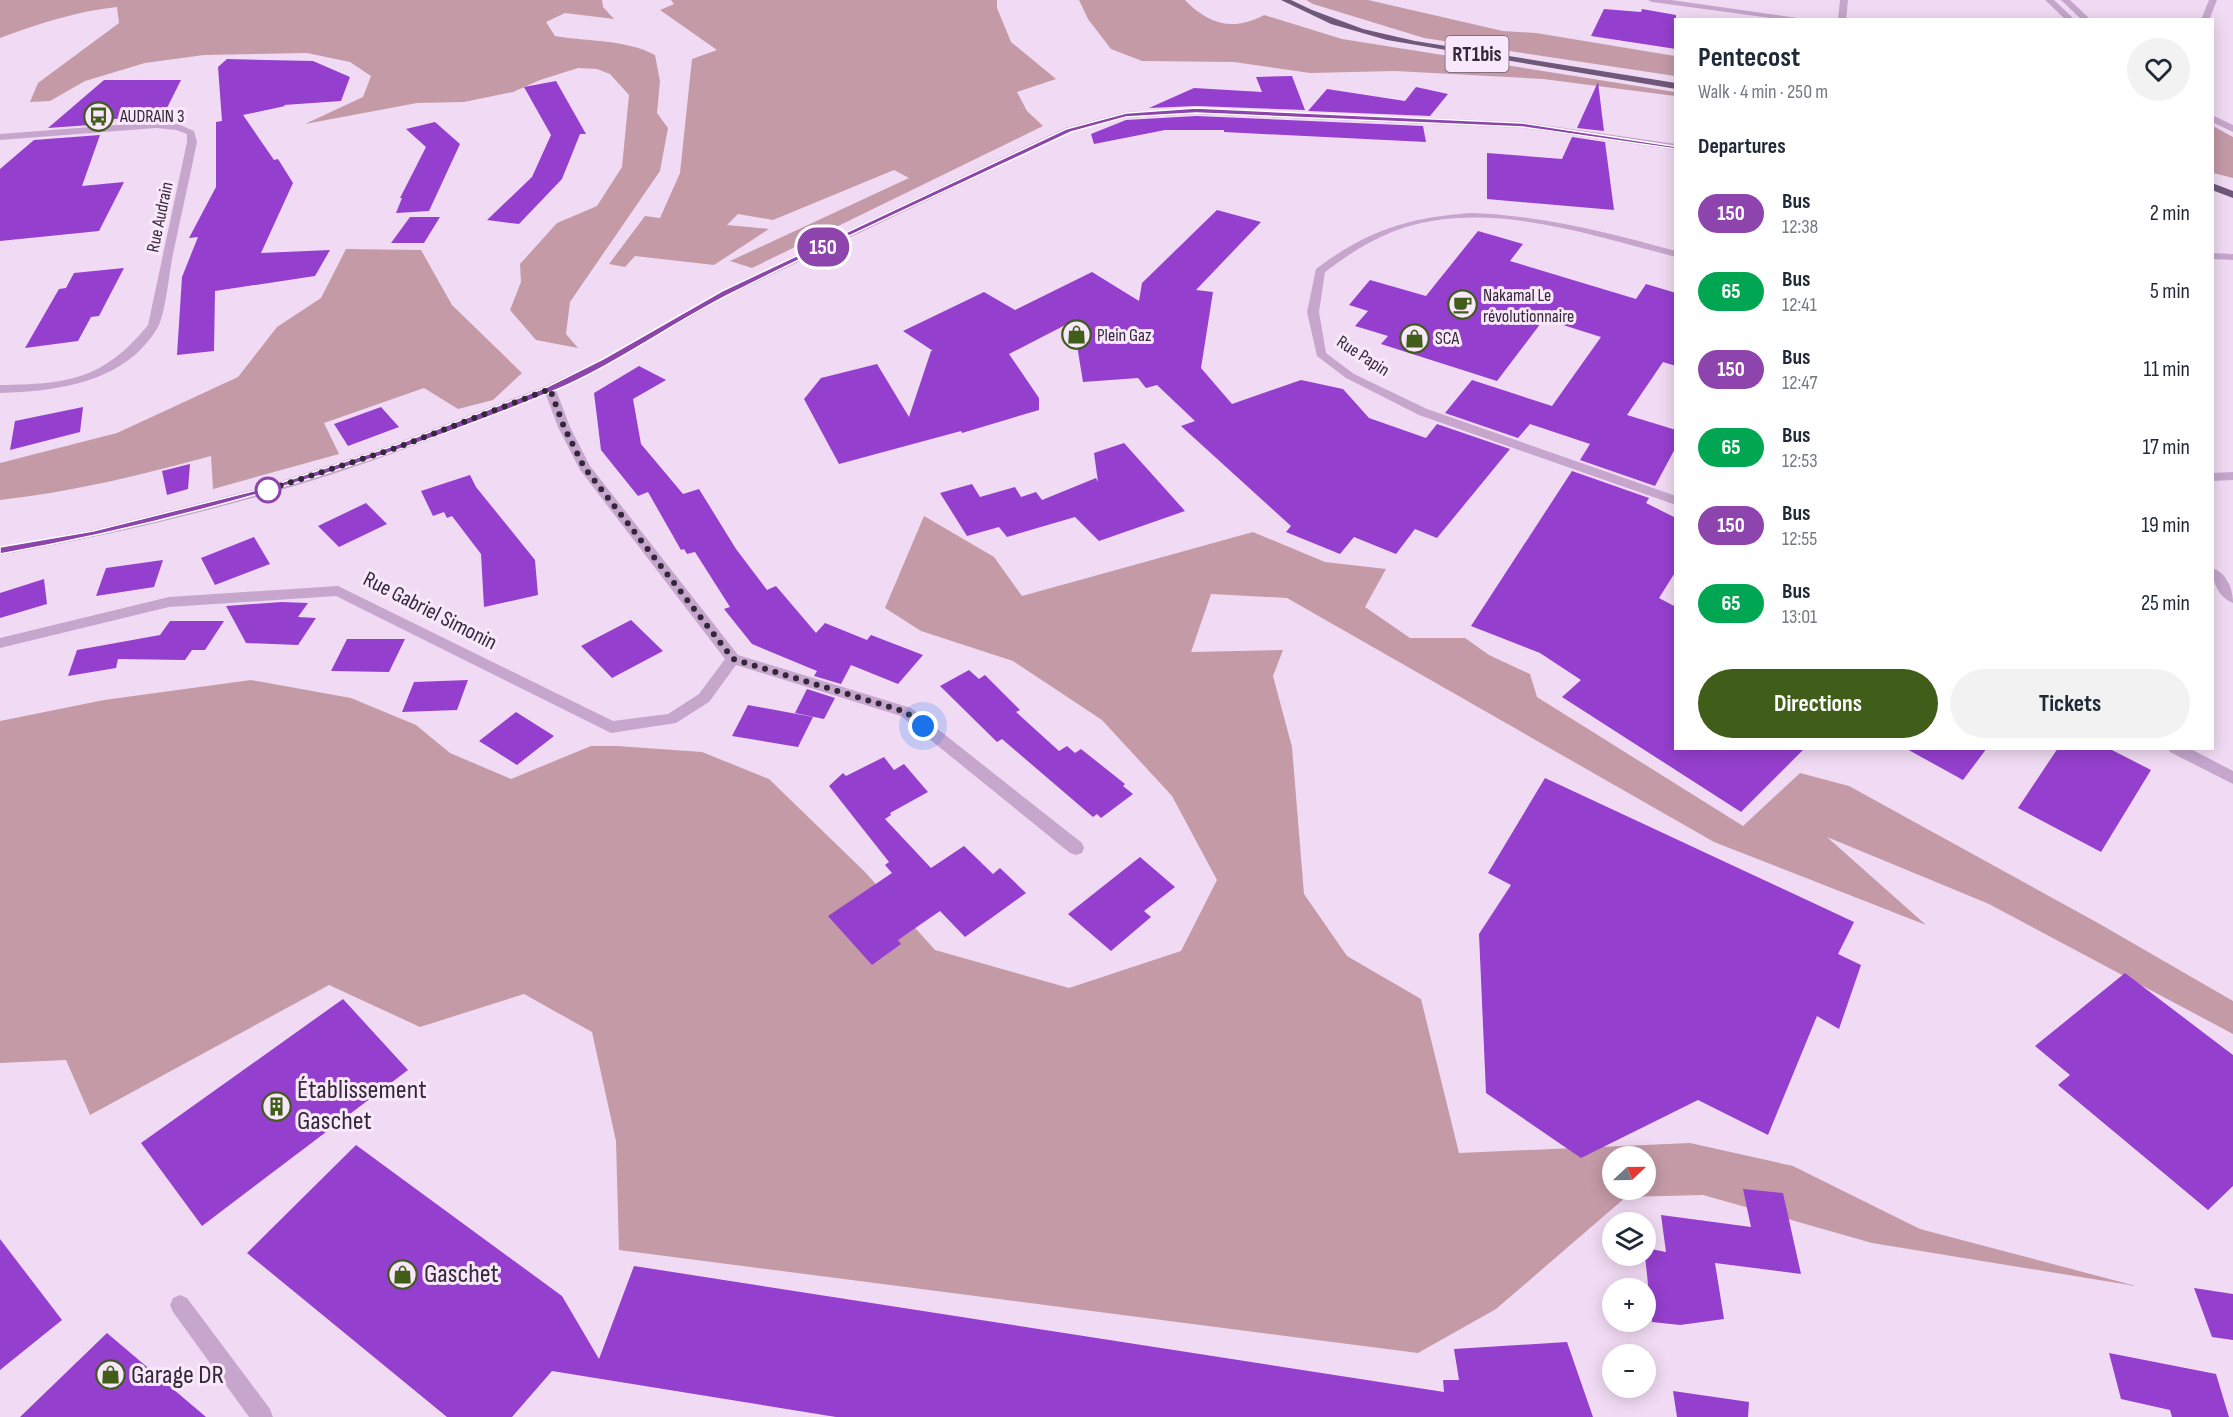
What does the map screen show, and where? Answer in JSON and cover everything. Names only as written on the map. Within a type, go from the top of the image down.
[{"type":"main road","name":"RT1bis","points":[[1285,0],[1307,11],[1368,32],[1438,48],[1674,86]]},
{"type":"main road","points":[[2214,187],[2233,195]]},
{"type":"street","points":[[1652,0],[1792,18]]},
{"type":"street","points":[[1842,18],[1844,0]]},
{"type":"street","points":[[2049,0],[2069,18]]},
{"type":"street","points":[[2065,0],[2085,18]]},
{"type":"street","points":[[2206,18],[2213,0]]},
{"type":"street","points":[[0,551],[93,534],[264,491],[396,448],[550,389],[606,361],[725,293],[1068,130],[1126,115],[1196,111],[1522,125],[1674,147]]},
{"type":"street","points":[[2214,119],[2233,129]]},
{"type":"street","name":"Rue Audrain","points":[[0,137],[156,125],[178,128],[191,134],[192,142],[153,325],[134,350],[116,364],[88,378],[41,388],[0,389]]},
{"type":"street","name":"Rue Papin","points":[[1674,254],[1540,222],[1511,218],[1439,219],[1392,229],[1374,236],[1340,256],[1320,271],[1313,312],[1321,354],[1350,376],[1423,412],[1674,500]]},
{"type":"street","points":[[2214,256],[2233,257]]},
{"type":"street","points":[[550,389],[564,427],[584,467],[733,659],[906,712],[1076,848]]},
{"type":"street","points":[[2214,477],[2233,476]]},
{"type":"street","points":[[2214,574],[2233,598]]},
{"type":"street","name":"Rue Gabriel Simonin","points":[[0,643],[169,602],[338,591],[611,727],[671,719],[704,698],[733,659]]},
{"type":"street","points":[[2179,750],[2233,778]]},
{"type":"street","points":[[180,1305],[262,1417]]},
{"type":"shaded area","points":[[0,0],[602,0],[603,7],[614,19],[565,13],[546,22],[555,36],[632,46],[655,55],[660,81],[657,113],[668,128],[660,171],[570,302],[566,334],[578,348],[536,340],[510,310],[521,282],[520,264],[557,223],[597,206],[622,167],[629,95],[610,74],[597,69],[578,68],[540,80],[513,92],[464,102],[417,103],[305,124],[363,97],[371,76],[350,62],[307,53],[204,55],[145,63],[85,81],[50,101],[30,102],[38,83],[119,23],[117,7],[58,19],[0,38]]},
{"type":"shaded area","points":[[671,0],[997,0],[997,8],[1011,42],[1056,79],[1017,92],[1027,111],[1043,126],[752,268],[730,261],[909,178],[894,170],[773,220],[738,214],[727,225],[769,229],[714,265],[635,256],[625,267],[609,264],[645,216],[660,218],[680,173],[692,59],[717,50],[660,10],[674,4]]},
{"type":"shaded area","points":[[1079,0],[1185,0],[1203,15],[1222,23],[1242,23],[1264,15],[1342,39],[1674,92],[1674,96],[1543,79],[1395,71],[1310,73],[1234,62],[1142,61],[1111,49],[1088,19]]},
{"type":"shaded area","points":[[1306,0],[1368,0],[1503,31],[1536,33],[1674,56],[1674,76],[1424,38]]},
{"type":"shaded area","points":[[2214,127],[2233,137],[2233,178],[2214,173]]},
{"type":"shaded area","points":[[346,249],[421,250],[452,305],[522,373],[493,400],[458,409],[424,388],[324,423],[339,454],[213,489],[211,456],[106,482],[0,500],[0,463],[117,433],[238,377],[277,327],[321,298]]},
{"type":"shaded area","points":[[924,516],[994,557],[1022,596],[1253,532],[1325,562],[1386,569],[1365,607],[1410,638],[1465,638],[1489,655],[1530,674],[1537,697],[1743,826],[1800,773],[1849,786],[2098,923],[2233,1001],[2233,1034],[1989,904],[1827,837],[1926,925],[1714,842],[1287,598],[1211,594],[1191,652],[1283,650],[1273,676],[1292,747],[1304,894],[1347,956],[1421,999],[1459,1153],[1602,1147],[1602,1200],[1623,1200],[1609,1212],[1602,1212],[1602,1218],[1496,1309],[1418,1353],[619,1250],[616,1141],[592,1032],[524,994],[420,1027],[329,985],[90,1115],[66,1060],[0,1063],[0,721],[104,700],[251,680],[351,698],[416,725],[450,753],[511,779],[591,746],[702,752],[769,779],[865,872],[935,950],[1069,988],[1181,951],[1217,880],[1172,796],[1102,720],[1013,661],[921,631],[885,608]]},
{"type":"shaded area","points":[[1690,1143],[1793,1166],[1920,1229],[2136,1286],[1872,1243],[1703,1195],[1656,1196],[1656,1146],[1621,1146]]},
{"type":"building","points":[[1604,9],[1641,12],[1642,9],[1676,15],[1674,18],[1674,49],[1591,36]]},
{"type":"building","points":[[227,59],[313,61],[350,77],[341,101],[284,105],[243,115],[274,160],[278,159],[293,183],[261,253],[330,250],[315,276],[215,291],[214,351],[177,355],[182,277],[198,237],[189,238],[216,187],[216,122],[222,121],[218,67]]},
{"type":"building","points":[[1292,76],[1305,110],[1196,106],[1149,108],[1194,88],[1262,92],[1256,77]]},
{"type":"building","points":[[104,80],[181,80],[164,114],[105,120],[104,124],[48,128]]},
{"type":"building","points":[[556,81],[586,134],[580,134],[562,179],[519,224],[487,220],[532,177],[551,135],[524,87]]},
{"type":"building","points":[[1598,82],[1604,131],[1577,128]]},
{"type":"building","points":[[1416,87],[1448,94],[1430,116],[1308,111],[1327,89],[1405,101]]},
{"type":"building","points":[[1196,116],[1423,126],[1426,142],[1224,132],[1224,130],[1165,130],[1094,144],[1091,134],[1126,120]]},
{"type":"building","points":[[435,122],[460,144],[429,211],[396,213],[402,198],[400,198],[426,147],[406,129]]},
{"type":"building","points":[[100,135],[82,186],[124,182],[99,231],[0,241],[0,169],[34,140]]},
{"type":"building","points":[[1572,137],[1605,142],[1614,210],[1487,199],[1487,153],[1562,159]]},
{"type":"building","points":[[1217,210],[1261,222],[1196,290],[1213,292],[1201,368],[1232,404],[1301,380],[1343,389],[1369,418],[1426,438],[1437,424],[1510,449],[1437,538],[1415,529],[1396,554],[1354,537],[1340,554],[1286,532],[1291,526],[1181,426],[1195,421],[1157,385],[1146,388],[1138,378],[1083,382],[1073,321],[1009,354],[1039,398],[1039,410],[962,433],[961,431],[839,464],[804,399],[821,378],[877,364],[909,417],[931,351],[933,351],[903,331],[984,292],[1015,310],[1092,272],[1139,301],[1142,283]]},
{"type":"building","points":[[410,217],[440,217],[424,243],[391,243]]},
{"type":"building","points":[[1478,231],[1523,244],[1510,261],[1636,299],[1646,284],[1674,292],[1674,365],[1663,362],[1627,415],[1674,429],[1674,451],[1655,486],[1580,460],[1590,444],[1530,424],[1518,438],[1445,413],[1472,380],[1552,406],[1601,337],[1544,319],[1497,381],[1381,344],[1388,336],[1355,326],[1368,311],[1349,305],[1370,280],[1426,296]]},
{"type":"building","points":[[124,268],[99,316],[91,317],[78,341],[25,348],[59,289],[66,288],[74,273]]},
{"type":"building","points":[[639,366],[666,380],[633,399],[641,444],[683,494],[699,489],[736,549],[767,590],[776,586],[816,633],[825,623],[867,640],[871,635],[923,655],[898,684],[851,665],[841,684],[814,676],[817,671],[752,644],[724,609],[730,607],[695,552],[687,554],[684,549],[681,550],[648,492],[638,496],[601,450],[594,393]]},
{"type":"building","points":[[83,407],[80,432],[10,450],[15,421]]},
{"type":"building","points":[[381,407],[399,427],[348,446],[334,424]]},
{"type":"building","points":[[1124,443],[1185,511],[1099,541],[1075,517],[1007,537],[999,527],[967,536],[940,493],[972,484],[980,497],[1015,487],[1021,497],[1036,492],[1042,500],[1096,478],[1098,482],[1094,453]]},
{"type":"building","points":[[190,464],[188,489],[167,495],[162,471]]},
{"type":"building","points":[[1572,471],[1649,498],[1646,503],[1674,517],[1674,574],[1659,598],[1674,606],[1674,750],[1803,750],[1741,812],[1562,697],[1581,680],[1540,653],[1471,626]]},
{"type":"building","points":[[470,475],[476,487],[535,560],[538,595],[484,607],[481,554],[452,516],[447,518],[444,512],[433,516],[421,491]]},
{"type":"building","points":[[366,503],[387,524],[339,547],[318,526]]},
{"type":"building","points":[[254,537],[270,564],[215,585],[201,558]]},
{"type":"building","points":[[163,560],[154,587],[96,596],[106,568]]},
{"type":"building","points":[[44,579],[47,604],[0,618],[0,593]]},
{"type":"building","points":[[282,602],[308,603],[298,617],[316,618],[298,645],[246,643],[226,606]]},
{"type":"building","points":[[631,620],[663,651],[612,678],[581,646]]},
{"type":"building","points":[[170,621],[224,621],[205,650],[192,650],[185,660],[118,659],[116,668],[68,676],[77,650],[160,635]]},
{"type":"building","points":[[347,639],[405,639],[389,672],[331,671]]},
{"type":"building","points":[[969,670],[979,679],[985,675],[1020,710],[1016,712],[1059,751],[1067,746],[1075,753],[1081,749],[1125,784],[1123,786],[1133,794],[1101,818],[1097,814],[1093,817],[1002,739],[997,742],[940,686]]},
{"type":"building","points":[[468,680],[457,710],[402,712],[414,682]]},
{"type":"building","points":[[807,689],[835,698],[824,719],[795,713]]},
{"type":"building","points":[[748,705],[813,717],[798,747],[732,736]]},
{"type":"building","points":[[516,712],[554,736],[517,765],[479,741]]},
{"type":"building","points":[[1909,750],[1986,750],[1963,780]]},
{"type":"building","points":[[2057,750],[2112,750],[2151,770],[2101,852],[2018,808]]},
{"type":"building","points":[[884,757],[894,770],[904,764],[928,792],[890,813],[891,815],[885,819],[931,868],[964,846],[993,874],[1000,868],[1026,893],[965,937],[940,911],[898,940],[901,944],[872,965],[828,916],[892,873],[885,865],[889,862],[829,786],[843,773],[846,776]]},
{"type":"building","points":[[1545,778],[1854,922],[1838,954],[1861,965],[1839,1029],[1817,1016],[1768,1135],[1698,1100],[1581,1158],[1486,1093],[1479,934],[1511,885],[1488,873]]},
{"type":"building","points":[[1140,857],[1175,887],[1144,911],[1151,917],[1111,951],[1068,914]]},
{"type":"building","points":[[2125,973],[2233,1055],[2233,1186],[2208,1210],[2058,1085],[2070,1075],[2035,1046]]},
{"type":"building","name":"Établissement Gaschet","points":[[343,999],[408,1070],[202,1226],[141,1143]]},
{"type":"building","points":[[356,1145],[562,1296],[599,1359],[634,1266],[1444,1392],[1443,1380],[1459,1380],[1454,1349],[1567,1342],[1593,1417],[836,1417],[552,1371],[512,1417],[447,1417],[247,1253]]},
{"type":"building","points":[[1743,1189],[1783,1193],[1801,1274],[1715,1263],[1724,1319],[1680,1325],[1656,1322],[1656,1278],[1647,1278],[1646,1266],[1656,1266],[1656,1250],[1666,1252],[1661,1215],[1751,1227]]},
{"type":"building","points":[[0,1239],[62,1320],[0,1370]]},
{"type":"building","points":[[2194,1288],[2233,1294],[2233,1340],[2212,1337]]},
{"type":"building","name":"Garage DR","points":[[107,1333],[206,1417],[20,1417]]},
{"type":"building","points":[[2109,1353],[2216,1374],[2229,1417],[2172,1417],[2170,1410],[2121,1399]]},
{"type":"building","points":[[1673,1391],[1749,1402],[1748,1417],[1677,1417]]},
{"type":"bus line","name":"150","points":[[0,551],[93,534],[264,491],[396,448],[550,389],[606,361],[725,293],[1068,130],[1126,115],[1196,111],[1522,125],[1674,147]]},
{"type":"place","name":"AUDRAIN 3","points":[[99,116]]},
{"type":"place","name":"Nakamal Le révolutionnaire","points":[[1462,305]]},
{"type":"place","name":"Plein Gaz","points":[[1076,335]]},
{"type":"place","name":"SCA","points":[[1414,338]]},
{"type":"place","name":"Établissement Gaschet","points":[[276,1106]]},
{"type":"place","name":"Gaschet","points":[[403,1274]]},
{"type":"place","name":"Garage DR","points":[[110,1375]]},
{"type":"route","points":[[268,490],[264,491],[396,448],[550,389],[564,427],[584,467],[733,659],[906,712],[923,726]]}]
